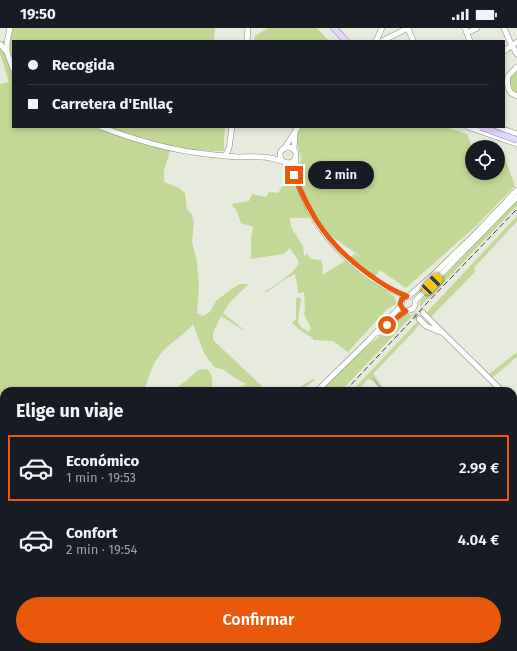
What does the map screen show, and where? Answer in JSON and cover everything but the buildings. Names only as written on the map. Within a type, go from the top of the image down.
[{"type":"main road","points":[[329,28],[339,40]]},
{"type":"main road","points":[[334,28],[345,40]]},
{"type":"main road","points":[[485,128],[516,136]]},
{"type":"street","points":[[7,52],[10,28]]},
{"type":"street","points":[[247,40],[248,28]]},
{"type":"street","points":[[378,40],[381,28]]},
{"type":"street","points":[[380,40],[408,28],[413,40]]},
{"type":"street","points":[[470,40],[466,30],[477,28]]},
{"type":"street","points":[[504,28],[517,54]]},
{"type":"street","points":[[0,41],[8,35]]},
{"type":"street","points":[[505,50],[517,42]]},
{"type":"street","points":[[0,44],[7,52],[12,66]]},
{"type":"street","points":[[517,68],[511,71],[507,81],[507,86],[511,93],[517,96]]},
{"type":"street","points":[[104,128],[153,145],[197,153],[232,157],[274,158],[285,163],[292,163],[296,159]]},
{"type":"street","points":[[225,156],[229,148],[232,128]]},
{"type":"street","points":[[473,128],[516,136]]},
{"type":"street","points":[[503,128],[516,136]]},
{"type":"street","points":[[294,175],[296,154],[294,149],[297,129]]},
{"type":"street","points":[[297,129],[280,155],[294,175],[312,214],[334,244],[356,265],[386,286],[408,296],[498,387]]},
{"type":"street","points":[[265,157],[289,147],[294,149]]},
{"type":"street","points":[[229,148],[232,157]]},
{"type":"street","points":[[321,387],[368,341],[400,304],[402,299],[408,296],[436,272],[517,190]]},
{"type":"street","points":[[368,341],[410,312],[415,303],[517,197]]},
{"type":"street","points":[[386,286],[397,296],[400,304],[410,312]]},
{"type":"street","points":[[419,319],[426,326],[443,333]]},
{"type":"street","points":[[426,326],[436,326]]},
{"type":"green space","points":[[12,28],[215,28],[214,40],[12,40],[12,128],[225,128],[224,151],[198,150],[172,146],[164,170],[164,182],[179,188],[185,193],[187,209],[192,214],[194,222],[192,241],[197,262],[199,286],[197,313],[203,316],[210,312],[216,301],[230,290],[240,284],[249,284],[230,302],[223,313],[243,330],[221,316],[213,333],[213,340],[263,387],[240,387],[246,384],[224,370],[214,367],[204,353],[193,324],[159,356],[152,369],[145,387],[0,387],[0,84],[9,82],[0,54],[0,41],[8,41]]},
{"type":"green space","points":[[268,28],[317,28],[328,40],[254,40],[255,36]]},
{"type":"green space","points":[[517,70],[517,95],[509,88],[509,82],[510,78]]},
{"type":"green space","points":[[300,128],[448,128],[467,134],[469,140],[465,140],[465,180],[505,180],[505,158],[515,186],[477,225],[406,288],[380,270],[372,280],[394,296],[396,301],[395,304],[388,308],[348,352],[333,341],[313,340],[313,338],[301,331],[292,323],[296,319],[296,298],[301,298],[298,322],[302,328],[309,332],[311,328],[304,314],[304,292],[298,293],[295,274],[263,293],[289,275],[299,262],[290,248],[283,254],[251,259],[251,239],[253,227],[241,223],[236,210],[231,204],[249,201],[252,194],[266,197],[269,192],[278,193],[286,181],[298,170],[301,158],[296,140]],"holes":[[[290,218],[319,218],[322,230],[363,258],[355,254],[322,275],[323,266],[321,260],[311,259],[307,254],[304,256],[303,246],[291,227]]]},
{"type":"green space","points":[[517,201],[517,206],[420,307],[420,301]]},
{"type":"green space","points":[[517,216],[517,221],[474,268],[475,272],[431,317],[427,312]]},
{"type":"green space","points":[[406,314],[413,315],[345,387],[325,387],[355,357]]},
{"type":"green space","points":[[418,321],[420,323],[414,331],[373,374],[383,387],[378,387],[373,381],[368,379],[361,387],[356,387]]},
{"type":"green space","points":[[517,352],[517,357],[492,378],[488,375]]},
{"type":"green space","points":[[207,369],[209,371],[212,376],[212,387],[178,387],[186,381],[198,370]]},
{"type":"green space","points":[[313,379],[315,380],[305,387],[300,387]]},
{"type":"waterway","points":[[373,378],[380,387]]},
{"type":"tunnel","points":[[414,314],[419,319]]},
{"type":"railway","points":[[349,387],[517,209]]},
{"type":"route","points":[[294,175],[302,195],[322,230],[344,255],[370,276],[407,296],[400,302],[400,306],[406,311],[387,325]]}]
